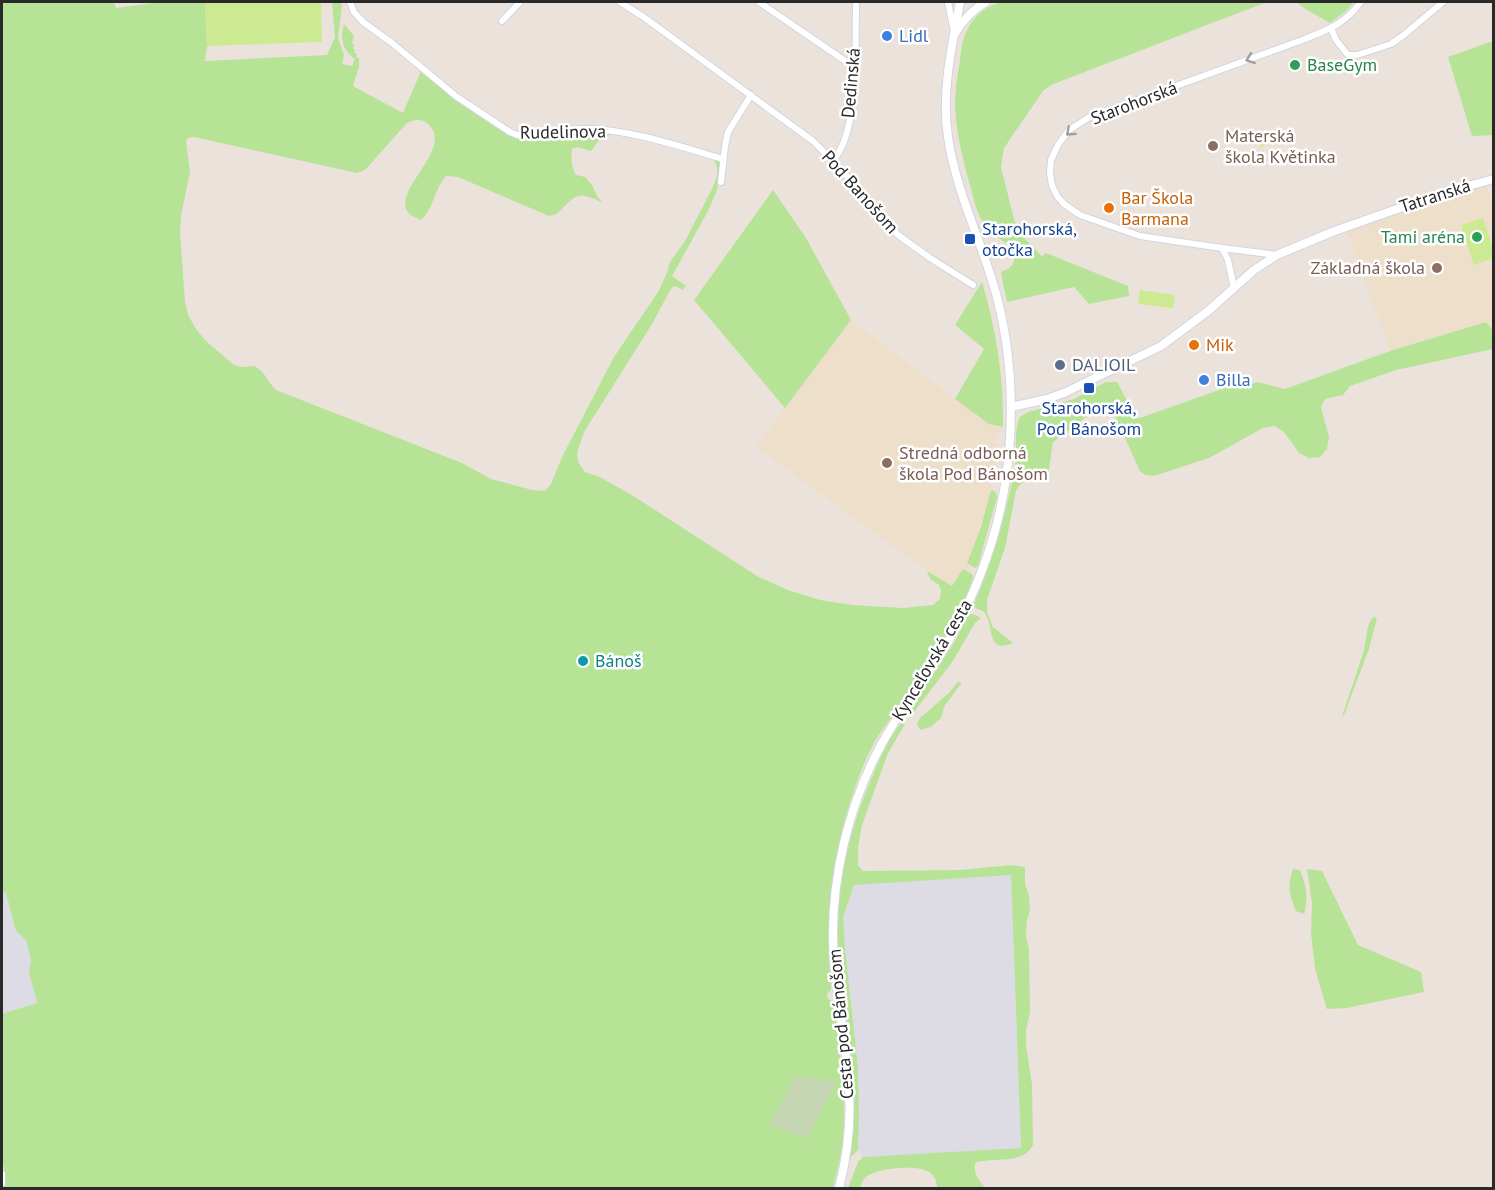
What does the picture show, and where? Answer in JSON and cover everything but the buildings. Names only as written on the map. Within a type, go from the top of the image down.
[{"type":"street","name":"Rudelinova","points":[[350,2],[354,12],[363,22],[481,114],[517,135],[585,128],[612,131],[648,138],[723,159]]},
{"type":"street","points":[[502,21],[520,2]]},
{"type":"street","name":"Pod Banošom","points":[[620,2],[800,130],[833,160],[898,235],[974,285]]},
{"type":"street","points":[[759,2],[854,67]]},
{"type":"street","name":"Dedinská","points":[[833,160],[842,147],[852,111],[856,2]]},
{"type":"street","points":[[948,2],[954,35]]},
{"type":"street","name":"Kynceľovská cesta","points":[[835,894],[847,831],[871,764],[895,721],[949,640],[971,598],[984,566],[994,535],[1009,456],[1011,407],[1008,360],[1000,310],[954,168],[947,134],[946,92],[960,2]]},
{"type":"street","points":[[954,35],[970,14],[986,2]]},
{"type":"street","name":"Starohorská","points":[[1277,255],[1140,236],[1080,215],[1057,196],[1050,173],[1051,160],[1069,130],[1088,118],[1331,28],[1350,15],[1361,2]]},
{"type":"street","points":[[1331,28],[1342,49],[1352,56],[1391,44],[1443,2]]},
{"type":"street","points":[[721,182],[728,132],[751,95]]},
{"type":"street","name":"Tatranská","points":[[1277,255],[1332,232],[1446,192],[1494,178]]},
{"type":"street","points":[[1222,248],[1228,260],[1234,288]]},
{"type":"street","points":[[1011,407],[1064,393],[1161,346],[1208,311],[1254,270],[1277,255]]},
{"type":"street","name":"Cesta pod Bánošom","points":[[835,894],[834,958],[849,1080],[847,1148],[839,1188]]},
{"type":"street","points":[[2,1174],[2,1183]]},
{"type":"shaded area","points":[[1486,184],[1493,205],[1493,331],[1486,322],[1390,351],[1346,229],[1452,193]]},
{"type":"shaded area","name":"Stredná odborná škola Pod Bánošom","points":[[851,320],[989,424],[1001,427],[1002,432],[998,432],[995,442],[999,446],[988,504],[967,563],[972,567],[969,572],[963,569],[952,586],[927,571],[756,447]]},
{"type":"shaded area","points":[[1011,875],[1021,1149],[863,1157],[858,1150],[858,1068],[843,917],[854,884]]},
{"type":"shaded area","points":[[2,891],[6,893],[16,931],[26,940],[31,960],[29,972],[37,1004],[2,1014]]},
{"type":"green space","points":[[2,2],[114,2],[116,8],[162,2],[205,2],[207,46],[205,61],[327,55],[335,37],[332,2],[340,2],[342,5],[338,38],[344,55],[342,64],[352,66],[355,59],[347,52],[343,43],[344,24],[354,36],[353,49],[357,54],[356,57],[359,58],[359,67],[353,86],[403,113],[421,71],[473,112],[512,137],[526,138],[574,132],[614,134],[605,136],[590,151],[578,147],[572,149],[573,169],[576,175],[585,177],[603,203],[590,197],[580,196],[572,199],[557,213],[549,216],[458,177],[446,176],[429,210],[421,220],[407,211],[405,200],[430,155],[434,143],[434,133],[423,121],[415,120],[407,123],[366,169],[357,173],[194,137],[186,141],[190,172],[180,233],[185,302],[188,315],[206,341],[234,365],[255,366],[262,371],[276,390],[462,463],[491,479],[532,490],[545,491],[551,484],[562,457],[614,357],[658,292],[670,262],[685,241],[712,189],[717,176],[717,168],[712,159],[719,161],[721,165],[717,190],[672,276],[686,286],[683,290],[672,287],[652,324],[584,432],[577,453],[578,462],[585,472],[600,477],[635,497],[757,576],[788,590],[820,600],[852,605],[903,608],[933,605],[940,599],[941,590],[939,585],[930,579],[927,571],[952,586],[963,569],[972,574],[973,578],[940,646],[875,742],[860,774],[843,825],[834,869],[829,914],[831,990],[827,994],[828,999],[834,1002],[844,1111],[842,1147],[833,1188],[4,1188],[2,1014],[37,1003],[29,972],[31,960],[26,940],[16,931],[6,893],[2,891]]},
{"type":"green space","points":[[205,2],[321,2],[322,42],[207,46]]},
{"type":"green space","points":[[1002,2],[1267,2],[1051,85],[1043,91],[1004,148],[1001,167],[1017,231],[1042,256],[1046,253],[1128,286],[1129,296],[1089,304],[1074,287],[1007,302],[1001,274],[1013,264],[1015,251],[990,231],[979,216],[961,149],[955,107],[957,78],[965,34],[981,12]]},
{"type":"green space","points":[[1296,2],[1354,2],[1330,23]]},
{"type":"green space","points":[[1493,41],[1493,135],[1472,136],[1448,57]]},
{"type":"green space","points":[[1278,130],[1281,140],[1260,147],[1257,136]]},
{"type":"green space","points":[[773,190],[806,238],[851,320],[785,408],[694,300]]},
{"type":"green space","name":"Tami aréna","points":[[1483,218],[1493,249],[1493,258],[1474,265],[1461,225]]},
{"type":"green space","points":[[982,282],[998,353],[1003,427],[989,424],[955,399],[984,349],[955,325]]},
{"type":"green space","points":[[1140,290],[1175,295],[1173,308],[1138,304]]},
{"type":"green space","points":[[1486,322],[1493,331],[1493,349],[1396,370],[1350,386],[1343,395],[1325,399],[1321,407],[1329,437],[1327,449],[1320,457],[1309,458],[1299,453],[1284,432],[1274,426],[1263,428],[1209,458],[1154,476],[1145,475],[1140,471],[1114,414],[1107,407],[1098,408],[1053,442],[1048,476],[1044,481],[1025,481],[1016,491],[1005,548],[987,600],[987,612],[993,627],[1013,643],[1004,646],[994,642],[987,617],[983,611],[975,608],[974,604],[993,554],[1007,502],[1015,467],[1017,427],[1021,416],[1074,399],[1106,382],[1117,382],[1137,419],[1239,383],[1241,388],[1257,382],[1285,389],[1390,351]]},
{"type":"green space","points":[[991,490],[996,492],[997,497],[978,566],[975,568],[967,563],[981,527]]},
{"type":"green space","points":[[973,614],[981,618],[975,623],[953,661],[911,716],[910,711],[914,703],[954,643],[968,615]]},
{"type":"green space","points":[[1373,617],[1377,618],[1369,649],[1342,717],[1364,650],[1368,626]]},
{"type":"green space","points":[[958,682],[961,684],[945,705],[941,718],[931,727],[920,730],[917,724],[920,718]]},
{"type":"green space","points":[[900,724],[905,724],[888,753],[862,825],[858,865],[863,871],[960,870],[1011,865],[1025,867],[1025,883],[1030,910],[1026,936],[1029,949],[1030,1012],[1026,1030],[1026,1046],[1032,1084],[1033,1145],[1022,1156],[975,1163],[976,1174],[986,1188],[937,1188],[933,1175],[929,1172],[915,1168],[895,1168],[869,1175],[864,1179],[860,1188],[848,1188],[858,1162],[863,1157],[1021,1148],[1011,875],[854,885],[843,917],[858,1068],[858,1150],[850,1158],[853,1085],[838,943],[840,890],[849,843],[859,812],[880,759]]},
{"type":"green space","points":[[1293,869],[1300,870],[1305,886],[1307,897],[1304,914],[1296,911],[1290,895],[1289,886]]},
{"type":"green space","points":[[1307,869],[1322,871],[1358,945],[1421,972],[1424,992],[1347,1008],[1327,1009],[1315,969],[1311,933],[1312,903]]},
{"type":"green space","points":[[795,1076],[837,1082],[807,1138],[769,1126]]},
{"type":"place","name":"Lidl","points":[[887,36]]},
{"type":"place","name":"BaseGym","points":[[1295,65]]},
{"type":"place","name":"Materská škola Květinka","points":[[1213,146]]},
{"type":"place","name":"Bar Škola Barmana","points":[[1109,208]]},
{"type":"place","name":"Tami aréna","points":[[1477,237]]},
{"type":"place","name":"Starohorská, otočka","points":[[970,239]]},
{"type":"place","name":"Základná škola","points":[[1437,268]]},
{"type":"place","name":"Mik","points":[[1194,345]]},
{"type":"place","name":"DALIOIL","points":[[1060,365]]},
{"type":"place","name":"Billa","points":[[1204,380]]},
{"type":"place","name":"Starohorská, Pod Bánošom","points":[[1089,388]]},
{"type":"place","name":"Stredná odborná škola Pod Bánošom","points":[[887,463]]},
{"type":"place","name":"Bánoš","points":[[583,661]]}]
